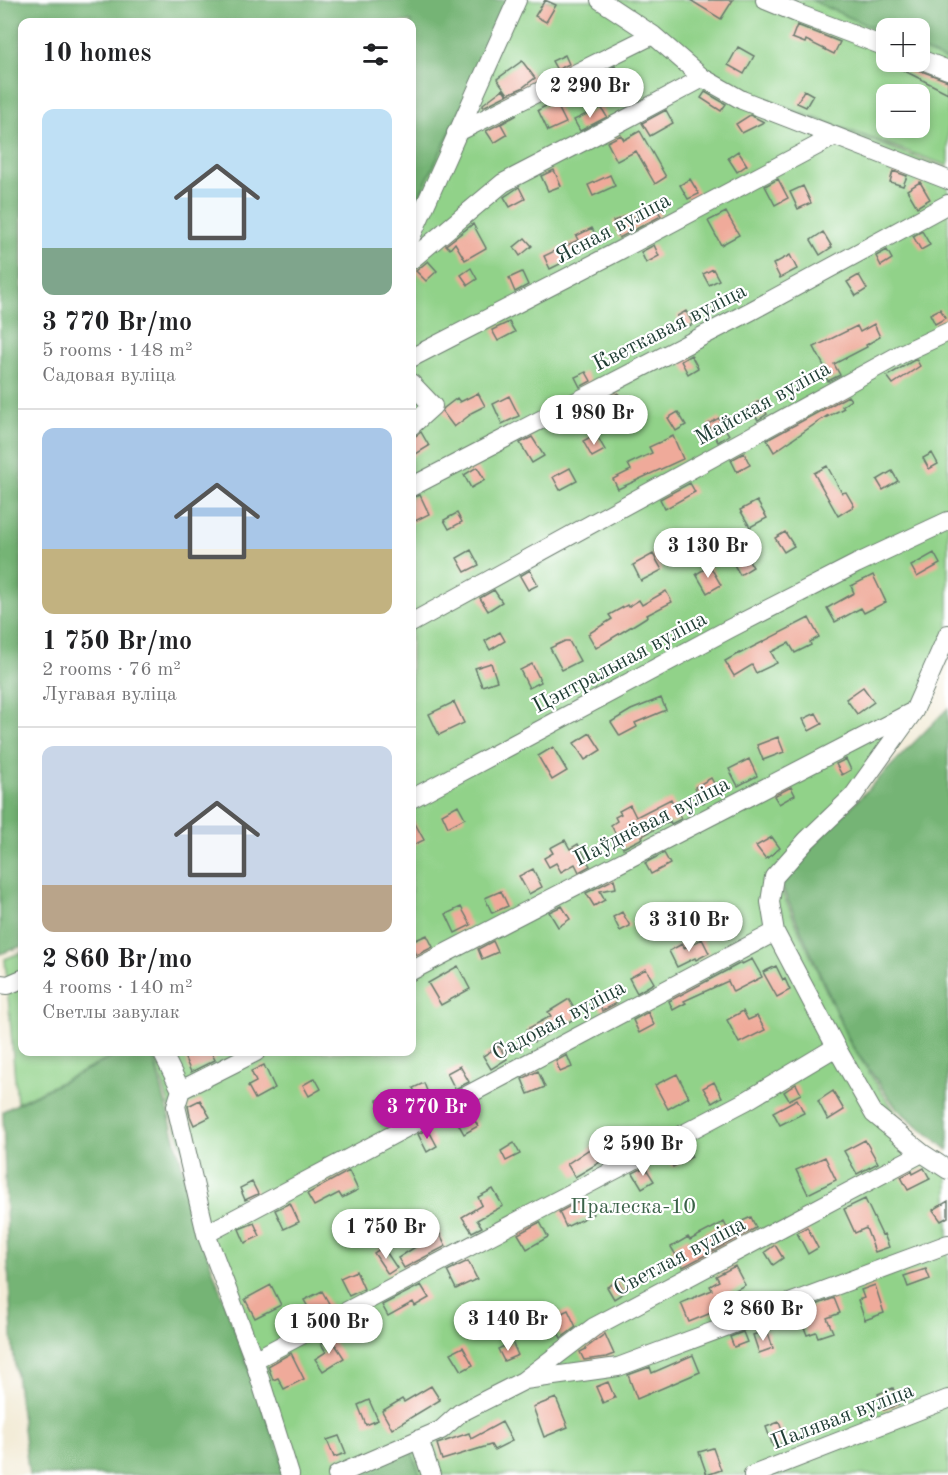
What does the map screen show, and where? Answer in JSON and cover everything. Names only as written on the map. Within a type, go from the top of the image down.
[{"type":"street","points":[[416,225],[517,0]]},
{"type":"street","points":[[600,0],[653,35],[703,78],[742,100],[948,180]]},
{"type":"street","points":[[765,0],[876,43]]},
{"type":"street","points":[[456,133],[653,35]]},
{"type":"street","points":[[930,63],[948,70]]},
{"type":"street","points":[[416,256],[503,183],[703,78]]},
{"type":"street","name":"Ясная вуліца","points":[[416,355],[620,251],[835,136]]},
{"type":"street","name":"Кветкавая вуліца","points":[[416,484],[751,311],[948,204]]},
{"type":"street","name":"Майская вуліца","points":[[416,619],[901,354],[948,332]]},
{"type":"street","points":[[416,388],[433,406],[416,421]]},
{"type":"street","name":"Цэнтральная вуліца","points":[[416,796],[729,629],[856,564],[948,521]]},
{"type":"street","points":[[948,634],[914,711],[853,796],[807,840],[774,877],[770,902],[775,932],[874,1114],[922,1153],[948,1170]]},
{"type":"street","name":"Паўднёвая вуліца","points":[[416,968],[914,711]]},
{"type":"street","name":"Садовая вуліца","points":[[206,1234],[775,932]]},
{"type":"street","points":[[254,1360],[746,1101],[836,1047]]},
{"type":"street","points":[[164,1056],[182,1090]]},
{"type":"street","points":[[248,1056],[182,1090],[176,1106],[206,1234],[254,1360],[290,1475]]},
{"type":"street","name":"Светлая вуліца","points":[[338,1475],[441,1430],[460,1413],[523,1381],[594,1327],[922,1153]]},
{"type":"street","points":[[523,1381],[618,1367],[948,1244]]},
{"type":"street","name":"Палявая вуліца","points":[[753,1475],[948,1399]]},
{"type":"street","points":[[419,1440],[431,1475]]},
{"type":"green space","points":[[0,0],[511,0],[416,203],[416,18],[18,18],[18,947],[0,954]]},
{"type":"green space","name":"Пралеска-10","points":[[514,0],[948,0],[948,166],[754,96],[948,169],[948,645],[921,710],[777,881],[849,1042],[922,1153],[948,1171],[948,1475],[283,1475],[154,1056],[416,1056],[416,203]]},
{"type":"green space","points":[[811,0],[948,0],[948,61],[930,53],[930,18],[876,18],[876,29]]},
{"type":"green space","points":[[948,708],[948,1150],[897,1109],[851,1044],[779,880]]},
{"type":"green space","points":[[18,954],[18,1056],[115,1056],[17,1103],[5,959]]},
{"type":"green space","points":[[115,1056],[153,1056],[201,1237],[287,1475],[29,1475],[13,1350],[3,1111]]},
{"type":"green space","points":[[411,1449],[420,1475],[351,1475]]},
{"type":"building","points":[[545,0],[556,5],[546,22],[535,16]]},
{"type":"building","points":[[690,0],[733,0],[721,19]]},
{"type":"building","points":[[797,25],[840,42],[834,54],[806,40],[805,43],[792,38]]},
{"type":"building","points":[[738,47],[754,56],[744,74],[728,65]]},
{"type":"building","points":[[565,55],[569,64],[557,70],[552,61]]},
{"type":"building","points":[[522,61],[535,78],[522,88],[508,94],[497,79]]},
{"type":"building","points":[[615,66],[627,89],[606,100],[594,77]]},
{"type":"building","points":[[907,72],[924,72],[948,81],[948,93]]},
{"type":"building","points":[[503,89],[507,95],[483,107],[483,104]]},
{"type":"building","points":[[804,90],[813,95],[806,107],[797,103]]},
{"type":"building","points":[[705,92],[726,104],[721,111],[701,98]]},
{"type":"building","points":[[555,101],[566,123],[548,131],[538,110]]},
{"type":"building","points":[[601,107],[607,117],[580,131],[574,120]]},
{"type":"building","points":[[666,110],[673,123],[650,136],[642,123]]},
{"type":"building","points":[[517,115],[501,124],[507,135],[494,143],[486,131]]},
{"type":"building","points":[[750,115],[764,122],[742,133],[736,124]]},
{"type":"building","points":[[640,131],[666,177],[655,184],[636,151],[617,161],[607,142],[621,135],[624,140]]},
{"type":"building","points":[[738,151],[747,165],[737,172],[728,158]]},
{"type":"building","points":[[554,170],[561,186],[548,191],[541,176]]},
{"type":"building","points":[[893,171],[907,176],[903,186],[890,182]]},
{"type":"building","points":[[610,175],[615,186],[593,196],[588,185]]},
{"type":"building","points":[[690,179],[699,194],[688,199],[680,185]]},
{"type":"building","points":[[778,179],[788,198],[775,205],[765,186]]},
{"type":"building","points":[[920,182],[930,199],[917,207],[907,190]]},
{"type":"building","points":[[803,186],[811,203],[798,209],[790,192]]},
{"type":"building","points":[[519,187],[525,199],[510,207],[504,197]]},
{"type":"building","points":[[655,206],[661,216],[619,238],[613,221],[632,214],[633,218]]},
{"type":"building","points":[[726,212],[739,235],[721,245],[708,221]]},
{"type":"building","points":[[473,224],[486,248],[465,260],[455,243],[450,249],[446,245]]},
{"type":"building","points":[[592,228],[599,241],[567,257],[568,260],[550,269],[544,256],[578,240],[576,236]]},
{"type":"building","points":[[922,231],[930,245],[921,250],[913,236]]},
{"type":"building","points":[[823,232],[832,247],[820,255],[811,240]]},
{"type":"building","points":[[525,238],[532,246],[520,256],[514,247]]},
{"type":"building","points":[[654,245],[659,256],[646,263],[641,252]]},
{"type":"building","points":[[887,250],[892,259],[881,266],[876,256]]},
{"type":"building","points":[[790,255],[797,269],[780,278],[773,264]]},
{"type":"building","points":[[428,261],[437,271],[426,281],[416,271]]},
{"type":"building","points":[[471,268],[477,279],[468,285],[461,275]]},
{"type":"building","points":[[713,269],[719,280],[709,285],[703,274]]},
{"type":"building","points":[[522,272],[528,285],[515,292],[509,278]]},
{"type":"building","points":[[859,275],[867,289],[856,296],[847,282]]},
{"type":"building","points":[[940,309],[946,318],[935,324],[930,314]]},
{"type":"building","points":[[686,311],[693,324],[683,329],[677,316]]},
{"type":"building","points":[[509,322],[515,332],[498,341],[492,330]]},
{"type":"building","points":[[874,324],[880,337],[866,345],[867,347],[834,364],[840,375],[828,381],[822,370],[825,368],[814,347],[857,326],[860,332]]},
{"type":"building","points":[[691,355],[698,368],[688,374],[681,361]]},
{"type":"building","points":[[916,359],[920,366],[893,384],[887,376]]},
{"type":"building","points":[[586,372],[591,381],[580,387],[575,377]]},
{"type":"building","points":[[478,393],[485,406],[469,414],[454,427],[442,411],[444,408],[457,398],[460,402]]},
{"type":"building","points":[[618,393],[625,404],[614,411],[607,399]]},
{"type":"building","points":[[509,396],[519,416],[502,424],[493,404]]},
{"type":"building","points":[[848,396],[851,400],[842,406],[844,408],[827,416],[774,452],[767,440]]},
{"type":"building","points":[[759,401],[767,414],[758,420],[749,407]]},
{"type":"building","points":[[678,412],[686,425],[676,431],[668,418]]},
{"type":"building","points":[[719,418],[729,435],[718,442],[708,424]]},
{"type":"building","points":[[421,432],[429,446],[416,454],[416,436]]},
{"type":"building","points":[[596,434],[605,450],[592,457],[583,441]]},
{"type":"building","points":[[673,436],[683,459],[618,489],[613,479],[631,470],[628,464],[652,453],[649,447]]},
{"type":"building","points":[[532,437],[544,456],[532,463],[520,443]]},
{"type":"building","points":[[744,453],[750,465],[737,472],[731,460]]},
{"type":"building","points":[[932,453],[938,464],[929,469],[923,458]]},
{"type":"building","points":[[827,466],[842,493],[846,492],[854,506],[838,516],[814,473]]},
{"type":"building","points":[[477,467],[485,480],[471,488],[464,475]]},
{"type":"building","points":[[570,468],[577,481],[560,490],[553,477]]},
{"type":"building","points":[[892,471],[898,481],[883,490],[877,480]]},
{"type":"building","points":[[690,483],[695,492],[665,509],[660,499]]},
{"type":"building","points":[[420,495],[429,514],[416,520],[416,496]]},
{"type":"building","points":[[757,501],[767,518],[750,527],[740,510]]},
{"type":"building","points":[[457,513],[462,522],[449,529],[444,520]]},
{"type":"building","points":[[785,532],[794,546],[784,552],[775,538]]},
{"type":"building","points":[[742,549],[753,567],[740,575],[730,558]]},
{"type":"building","points":[[471,550],[479,565],[465,572],[457,558]]},
{"type":"building","points":[[934,553],[940,564],[917,577],[911,566]]},
{"type":"building","points":[[653,554],[662,570],[641,581],[633,565]]},
{"type":"building","points":[[710,566],[721,585],[707,593],[696,574]]},
{"type":"building","points":[[530,570],[538,585],[528,590],[520,576]]},
{"type":"building","points":[[873,575],[886,602],[864,613],[861,608],[835,622],[827,608],[854,593],[851,586]]},
{"type":"building","points":[[494,590],[502,602],[488,611],[480,598]]},
{"type":"building","points":[[666,591],[672,602],[647,615],[596,648],[588,634],[612,619],[609,615],[639,600],[642,605]]},
{"type":"building","points":[[809,618],[819,637],[810,642],[811,645],[795,653],[789,643],[771,652],[777,663],[756,673],[752,665],[734,676],[725,661]]},
{"type":"building","points":[[500,632],[505,641],[490,650],[485,641]]},
{"type":"building","points":[[569,641],[580,661],[562,670],[550,648]]},
{"type":"building","points":[[491,663],[497,681],[482,686],[475,668]]},
{"type":"building","points":[[532,664],[541,682],[529,688],[520,670]]},
{"type":"building","points":[[863,687],[874,702],[857,714],[846,699]]},
{"type":"building","points":[[661,698],[666,710],[635,723],[637,727],[620,736],[611,722],[631,710]]},
{"type":"building","points":[[454,702],[464,723],[439,735],[429,714]]},
{"type":"building","points":[[816,713],[822,724],[809,731],[803,719]]},
{"type":"building","points":[[590,733],[601,750],[585,760],[574,743]]},
{"type":"building","points":[[778,737],[784,752],[763,760],[757,745]]},
{"type":"building","points":[[553,747],[567,771],[552,780],[538,756]]},
{"type":"building","points":[[749,759],[757,776],[738,786],[729,769]]},
{"type":"building","points":[[846,759],[851,770],[842,775],[836,764]]},
{"type":"building","points":[[711,778],[720,794],[703,803],[695,787]]},
{"type":"building","points":[[791,787],[795,795],[779,804],[774,796]]},
{"type":"building","points":[[671,799],[681,819],[671,824],[670,821],[623,848],[611,825],[617,821],[615,817],[621,814],[619,811],[630,805],[636,817]]},
{"type":"building","points":[[458,805],[465,818],[448,827],[442,814]]},
{"type":"building","points":[[416,825],[424,840],[416,844]]},
{"type":"building","points":[[772,837],[780,848],[766,859],[756,846]]},
{"type":"building","points":[[565,840],[570,849],[578,844],[590,866],[579,872],[575,864],[561,872],[556,863],[549,867],[544,858],[553,853],[550,848]]},
{"type":"building","points":[[664,853],[670,864],[651,874],[645,863]]},
{"type":"building","points":[[533,869],[542,887],[529,894],[519,876]]},
{"type":"building","points":[[614,879],[616,888],[600,891],[605,900],[594,906],[586,893]]},
{"type":"building","points":[[501,891],[508,906],[492,913],[485,898]]},
{"type":"building","points":[[562,906],[570,919],[558,927],[549,912]]},
{"type":"building","points":[[461,907],[471,925],[455,933],[446,914]]},
{"type":"building","points":[[622,912],[630,926],[620,931],[613,917]]},
{"type":"building","points":[[427,935],[433,947],[417,955],[416,940]]},
{"type":"building","points":[[702,939],[709,953],[677,967],[669,951],[682,944],[684,948]]},
{"type":"building","points":[[493,941],[498,952],[482,959],[478,949]]},
{"type":"building","points":[[752,959],[762,977],[733,992],[728,981],[684,1001],[686,1003],[673,1010],[669,1001]]},
{"type":"building","points":[[458,966],[470,989],[441,1005],[428,983]]},
{"type":"building","points":[[776,966],[790,990],[777,997],[763,972]]},
{"type":"building","points":[[646,969],[654,983],[637,993],[629,978]]},
{"type":"building","points":[[612,993],[617,1003],[602,1011],[597,999]]},
{"type":"building","points":[[569,999],[579,1016],[534,1042],[527,1029],[551,1016],[548,1012]]},
{"type":"building","points":[[743,1011],[748,1020],[757,1016],[765,1030],[739,1043],[727,1020]]},
{"type":"building","points":[[648,1012],[654,1025],[639,1033],[633,1020]]},
{"type":"building","points":[[499,1046],[507,1059],[491,1069],[483,1056]]},
{"type":"building","points":[[567,1055],[572,1067],[560,1072],[556,1061]]},
{"type":"building","points":[[184,1056],[213,1056],[215,1060],[191,1072]]},
{"type":"building","points":[[264,1065],[275,1088],[255,1099],[248,1086],[256,1082],[251,1071]]},
{"type":"building","points":[[460,1066],[469,1082],[455,1089],[447,1073]]},
{"type":"building","points":[[538,1071],[545,1087],[528,1094],[522,1079]]},
{"type":"building","points":[[677,1074],[689,1097],[668,1109],[655,1085]]},
{"type":"building","points":[[315,1078],[321,1089],[309,1096],[303,1085]]},
{"type":"building","points":[[714,1082],[722,1097],[712,1103],[703,1088]]},
{"type":"building","points":[[424,1083],[429,1096],[419,1100],[413,1088]]},
{"type":"building","points":[[796,1084],[801,1094],[789,1100],[784,1092]]},
{"type":"building","points":[[833,1091],[844,1110],[828,1120],[818,1101]]},
{"type":"building","points":[[393,1093],[400,1108],[385,1116],[377,1100]]},
{"type":"building","points":[[797,1099],[804,1113],[780,1125],[773,1112]]},
{"type":"building","points":[[200,1100],[210,1117],[194,1125],[188,1106]]},
{"type":"building","points":[[468,1109],[478,1126],[464,1134],[454,1116]]},
{"type":"building","points":[[428,1129],[437,1146],[427,1152],[418,1134]]},
{"type":"building","points":[[603,1140],[612,1155],[575,1177],[567,1164]]},
{"type":"building","points":[[865,1140],[878,1163],[857,1174],[844,1151]]},
{"type":"building","points":[[514,1143],[520,1154],[506,1161],[501,1151]]},
{"type":"building","points":[[686,1145],[692,1157],[673,1167],[667,1155]]},
{"type":"building","points":[[825,1157],[836,1180],[808,1194],[796,1170]]},
{"type":"building","points":[[645,1167],[654,1181],[642,1188],[633,1173]]},
{"type":"building","points":[[924,1168],[930,1179],[908,1190],[901,1177]]},
{"type":"building","points":[[349,1171],[358,1190],[342,1198],[339,1193],[314,1206],[307,1194]]},
{"type":"building","points":[[252,1182],[258,1194],[245,1200],[240,1188]]},
{"type":"building","points":[[493,1189],[503,1206],[477,1220],[482,1227],[472,1232],[462,1217],[482,1205],[478,1197]]},
{"type":"building","points":[[585,1198],[593,1214],[566,1227],[559,1212]]},
{"type":"building","points":[[865,1199],[889,1247],[875,1252],[866,1228],[855,1233],[844,1209]]},
{"type":"building","points":[[948,1201],[948,1217],[941,1221],[933,1210]]},
{"type":"building","points":[[290,1203],[299,1222],[284,1229],[275,1210]]},
{"type":"building","points":[[751,1217],[756,1228],[683,1267],[671,1247],[724,1222],[727,1228]]},
{"type":"building","points":[[540,1222],[548,1237],[527,1249],[518,1234]]},
{"type":"building","points":[[254,1223],[260,1236],[245,1243],[239,1229]]},
{"type":"building","points":[[807,1227],[818,1248],[808,1254],[797,1233]]},
{"type":"building","points":[[438,1230],[446,1246],[404,1268],[398,1258],[423,1242],[421,1239]]},
{"type":"building","points":[[775,1245],[783,1258],[773,1265],[765,1252]]},
{"type":"building","points":[[383,1247],[397,1268],[388,1274],[374,1253]]},
{"type":"building","points":[[468,1261],[477,1279],[456,1289],[447,1271]]},
{"type":"building","points":[[735,1266],[745,1285],[724,1296],[731,1313],[719,1317],[716,1311],[689,1322],[681,1303],[712,1290],[710,1286],[719,1281],[716,1276]]},
{"type":"building","points":[[926,1269],[930,1279],[908,1287],[904,1276]]},
{"type":"building","points":[[356,1271],[364,1289],[349,1296],[340,1278]]},
{"type":"building","points":[[617,1281],[625,1292],[614,1299],[607,1287]]},
{"type":"building","points":[[271,1285],[281,1305],[255,1318],[245,1299]]},
{"type":"building","points":[[421,1285],[429,1298],[415,1306],[413,1302],[388,1316],[382,1305]]},
{"type":"building","points":[[875,1285],[884,1313],[865,1320],[858,1300],[864,1298],[861,1290]]},
{"type":"building","points":[[322,1291],[331,1307],[313,1316],[304,1300]]},
{"type":"building","points":[[834,1298],[840,1313],[827,1318],[833,1332],[818,1337],[816,1332],[807,1335],[798,1312]]},
{"type":"building","points":[[568,1310],[576,1327],[561,1338],[551,1318]]},
{"type":"building","points":[[767,1330],[773,1348],[759,1353],[753,1335]]},
{"type":"building","points":[[743,1332],[747,1342],[734,1347],[730,1337]]},
{"type":"building","points":[[605,1334],[614,1354],[584,1360],[580,1352]]},
{"type":"building","points":[[331,1338],[344,1358],[323,1371],[315,1359],[326,1352],[321,1344]]},
{"type":"building","points":[[512,1342],[518,1355],[504,1361],[498,1349]]},
{"type":"building","points":[[463,1347],[473,1365],[462,1371],[451,1353]]},
{"type":"building","points":[[291,1353],[304,1379],[284,1389],[278,1378],[273,1380],[268,1366]]},
{"type":"building","points":[[693,1355],[700,1372],[637,1399],[628,1375],[650,1367],[652,1373]]},
{"type":"building","points":[[608,1382],[615,1398],[603,1403],[596,1387]]},
{"type":"building","points":[[431,1386],[440,1400],[392,1429],[382,1411],[402,1399],[404,1402]]},
{"type":"building","points":[[893,1388],[899,1404],[884,1410],[878,1394]]},
{"type":"building","points":[[556,1398],[568,1427],[544,1437],[533,1407]]},
{"type":"building","points":[[369,1400],[378,1420],[366,1425],[358,1405]]},
{"type":"building","points":[[502,1422],[512,1441],[494,1450],[491,1445],[442,1460],[437,1444],[469,1433],[471,1439]]},
{"type":"building","points":[[779,1422],[786,1442],[773,1446],[766,1427]]},
{"type":"building","points":[[339,1436],[346,1453],[334,1457],[327,1440]]},
{"type":"building","points":[[713,1448],[721,1470],[707,1475],[699,1452]]}]
